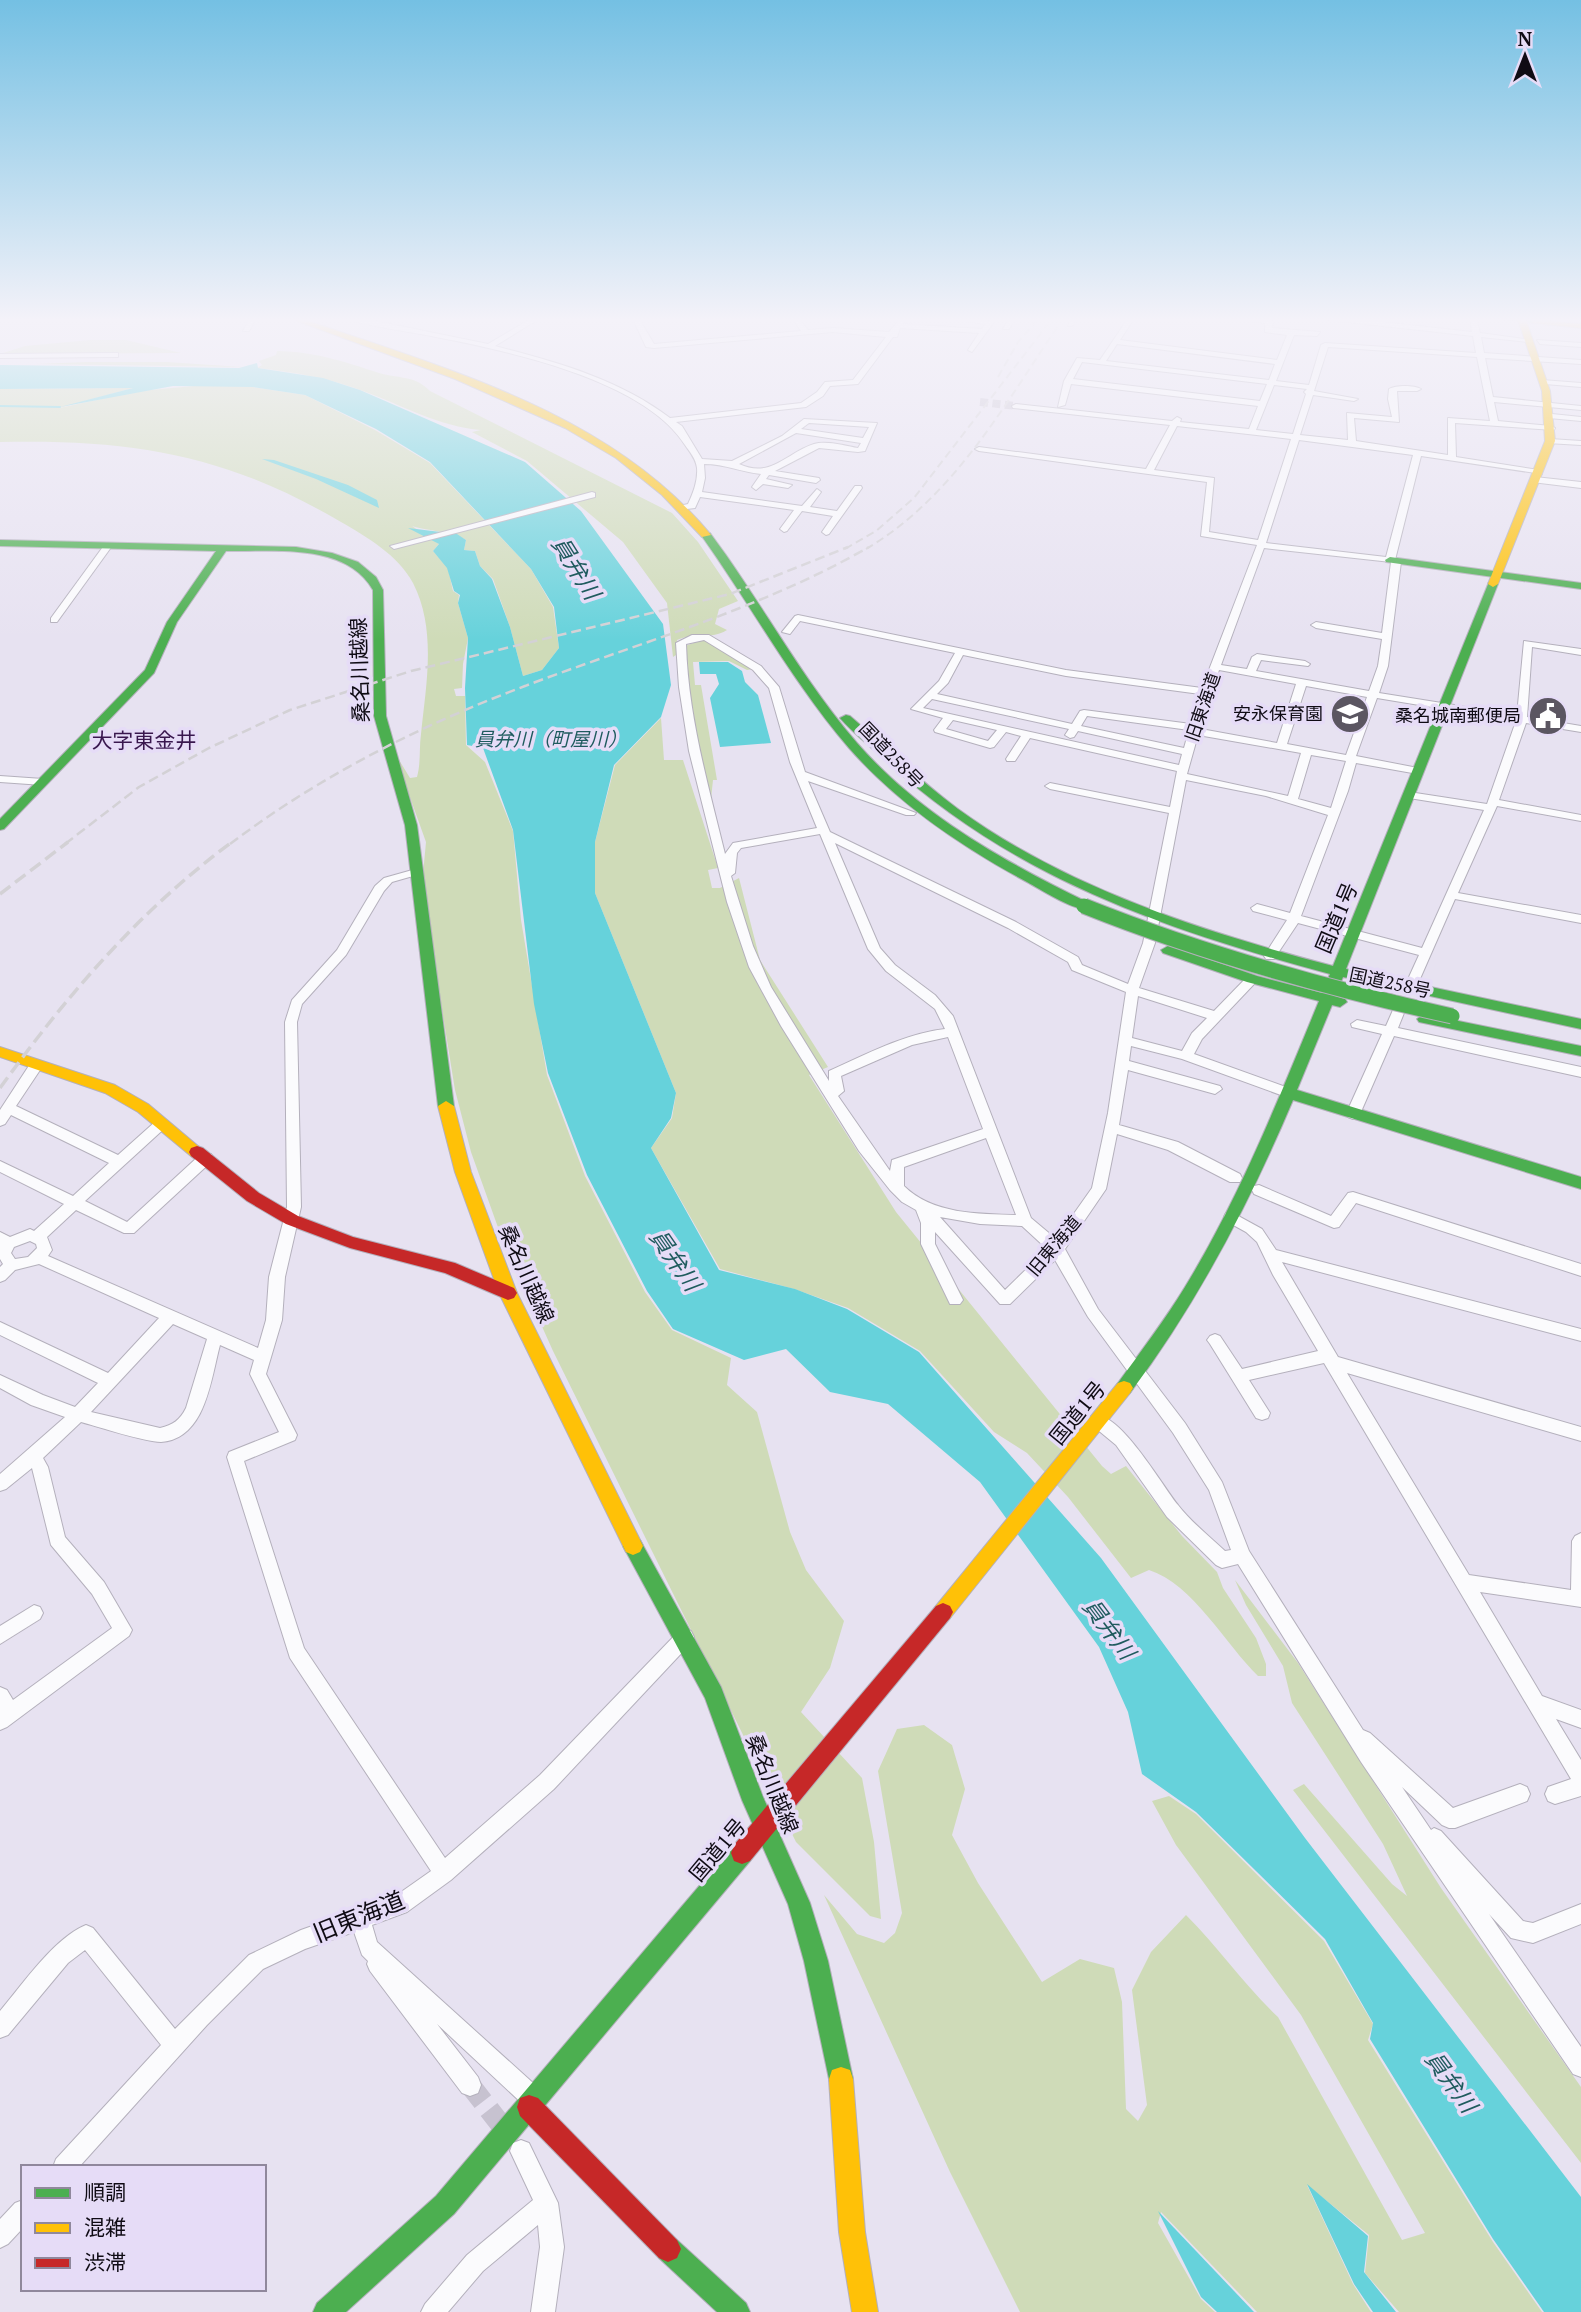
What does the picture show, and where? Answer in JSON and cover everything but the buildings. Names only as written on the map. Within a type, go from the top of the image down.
[{"type":"main road","name":"国道258号","points":[[562,425],[690,503],[806,682],[864,758],[918,809],[980,851],[1088,903],[1227,962],[1352,995],[1581,1032]]},
{"type":"main road","name":"国道258号","points":[[575,425],[632,457],[690,503],[738,561],[842,715],[873,754],[910,789],[991,848],[1088,903]]},
{"type":"main road","name":"国道1号","points":[[326,2312],[444,2205],[532,2104],[795,1791],[1139,1372],[1162,1340],[1231,1217],[1289,1093],[1537,476],[1550,425]]},
{"type":"main road","name":"桑名川越線","points":[[0,543],[296,550],[331,555],[354,564],[374,580],[379,603],[380,716],[405,800],[446,1104],[463,1172],[508,1293],[629,1539],[714,1694],[753,1800],[799,1903],[816,1961],[840,2069],[852,2232],[865,2312]]},
{"type":"main road","points":[[0,826],[150,671],[172,622],[223,548]]},
{"type":"main road","points":[[1393,561],[1581,586]]},
{"type":"main road","points":[[806,682],[810,702],[831,735],[856,764],[909,813],[979,862],[1090,919],[1252,979],[1325,998],[1581,1051]]},
{"type":"main road","points":[[842,715],[917,784],[977,828],[1049,870],[1154,917],[1270,956],[1581,1024]]},
{"type":"main road","name":"国道258号","points":[[1453,1011],[1581,1042]]},
{"type":"main road","points":[[0,1052],[118,1093],[144,1108],[161,1124],[291,1220],[349,1240],[452,1269],[496,1291],[508,1293]]},
{"type":"main road","points":[[1289,1093],[1581,1183]]},
{"type":"main road","points":[[532,2104],[642,2226],[737,2312]]},
{"type":"street","points":[[674,425],[700,461],[700,489],[690,503]]},
{"type":"street","points":[[733,464],[802,425]]},
{"type":"street","points":[[789,485],[759,484],[767,472],[818,445],[862,449],[872,425]]},
{"type":"street","points":[[1149,471],[1175,425]]},
{"type":"street","points":[[1209,425],[1452,457],[1581,485]]},
{"type":"street","points":[[1252,430],[1254,425]]},
{"type":"street","name":"旧東海道","points":[[922,1207],[1005,1300],[1057,1249],[1099,1189],[1123,1064],[1133,988],[1149,943],[1182,773],[1206,692],[1261,544],[1297,425]]},
{"type":"street","points":[[1351,425],[1352,443]]},
{"type":"street","points":[[1451,425],[1452,457]]},
{"type":"street","points":[[1555,425],[1581,443]]},
{"type":"street","points":[[795,431],[866,441]]},
{"type":"street","points":[[979,449],[1213,481],[1204,534],[1393,561]]},
{"type":"street","points":[[1270,956],[1294,919],[1334,813],[1383,666],[1393,561],[1418,452]]},
{"type":"street","points":[[700,461],[733,464],[745,470],[816,480]]},
{"type":"street","points":[[826,532],[858,488]]},
{"type":"street","points":[[784,529],[817,492]]},
{"type":"street","points":[[394,546],[592,495]]},
{"type":"street","points":[[690,503],[802,508],[840,514]]},
{"type":"street","points":[[54,620],[108,546]]},
{"type":"street","points":[[787,632],[798,618],[1066,673],[1206,692]]},
{"type":"street","points":[[1316,624],[1386,637]]},
{"type":"street","points":[[1025,1221],[995,1221],[922,1207],[907,1198],[879,1166],[830,1094],[765,986],[747,943],[728,882],[691,746],[685,710],[681,643],[692,638],[706,637],[763,673],[774,687],[790,749],[881,961],[942,1009],[954,1032],[1025,1221],[1057,1249],[1093,1314],[1139,1372],[1216,1487],[1242,1555],[1391,1790],[1581,2066]]},
{"type":"street","points":[[1410,988],[1492,805],[1522,719],[1527,643],[1581,652]]},
{"type":"street","points":[[961,650],[943,683],[916,709],[1268,793],[1334,813]]},
{"type":"street","points":[[1251,672],[1256,657],[1305,664]]},
{"type":"street","points":[[1217,667],[1581,729]]},
{"type":"street","points":[[1282,745],[1302,681]]},
{"type":"street","points":[[931,696],[1188,752]]},
{"type":"street","points":[[1066,744],[1084,713],[1195,729],[1418,771]]},
{"type":"street","points":[[950,717],[939,730],[990,745],[1003,729]]},
{"type":"street","points":[[1011,759],[1027,735]]},
{"type":"street","points":[[1292,801],[1307,750]]},
{"type":"street","points":[[800,774],[909,813]]},
{"type":"street","points":[[0,779],[43,782]]},
{"type":"street","points":[[1050,786],[1175,811]]},
{"type":"street","points":[[1409,795],[1581,818]]},
{"type":"street","points":[[728,882],[734,847],[826,832],[1012,925],[1074,960],[1076,967],[1096,978],[1217,1017]]},
{"type":"street","points":[[416,872],[388,880],[379,889],[342,952],[296,1003],[291,1022],[294,1207],[276,1277],[274,1320],[258,1374],[289,1434],[235,1457],[296,1652],[444,1873]]},
{"type":"street","points":[[1451,895],[1581,919]]},
{"type":"street","points":[[1256,908],[1426,953]]},
{"type":"street","points":[[1186,1056],[1197,1036],[1252,979]]},
{"type":"street","points":[[1353,1114],[1398,1013]]},
{"type":"street","points":[[1357,1024],[1581,1072]]},
{"type":"street","points":[[830,1094],[837,1091],[834,1074],[893,1047],[940,1033],[954,1032]]},
{"type":"street","points":[[1125,1041],[1186,1056],[1289,1093]]},
{"type":"street","points":[[37,1064],[4,1114],[120,1162]]},
{"type":"street","points":[[1123,1064],[1214,1089]]},
{"type":"street","points":[[37,1237],[161,1124]]},
{"type":"street","points":[[1112,1128],[1173,1146],[1235,1178]]},
{"type":"street","points":[[897,1185],[897,1164],[991,1131]]},
{"type":"street","points":[[0,1166],[73,1204],[129,1229],[206,1158]]},
{"type":"street","points":[[1259,1191],[1334,1223],[1353,1197],[1581,1270]]},
{"type":"street","points":[[922,1207],[928,1223],[928,1244],[955,1300]]},
{"type":"street","points":[[1231,1217],[1260,1232],[1270,1254],[1581,1778]]},
{"type":"street","points":[[18,1237],[37,1237],[43,1241],[45,1250],[23,1265],[5,1271],[5,1241],[18,1237]]},
{"type":"street","points":[[1270,1254],[1581,1335]]},
{"type":"street","points":[[37,1257],[262,1357]]},
{"type":"street","points":[[0,1485],[78,1415],[170,1317]]},
{"type":"street","points":[[0,1328],[110,1381]]},
{"type":"street","points":[[0,1381],[37,1400],[78,1415],[160,1435],[174,1432],[187,1422],[194,1409],[215,1337]]},
{"type":"street","points":[[1215,1340],[1262,1413]]},
{"type":"street","points":[[1238,1376],[1333,1359],[1581,1434]]},
{"type":"street","points":[[1095,1426],[1122,1440],[1173,1512],[1222,1560],[1242,1555]]},
{"type":"street","points":[[0,1696],[5,1717],[123,1630],[98,1588],[57,1540],[40,1467],[34,1456]]},
{"type":"street","points":[[1464,1581],[1580,1599],[1581,1541]]},
{"type":"street","points":[[0,1636],[34,1613]]},
{"type":"street","name":"旧東海道","points":[[66,2165],[256,1962],[301,1940],[400,1905],[444,1873],[547,1782],[685,1637]]},
{"type":"street","points":[[1537,1703],[1581,1719]]},
{"type":"street","points":[[1354,1731],[1449,1818],[1520,1794]]},
{"type":"street","points":[[1555,1794],[1581,1786]]},
{"type":"street","points":[[1391,1790],[1518,1931],[1532,1933],[1581,1914]]},
{"type":"street","points":[[360,1920],[372,1958],[470,2085]]},
{"type":"street","points":[[0,2027],[61,1956],[86,1935],[175,2046]]},
{"type":"street","points":[[369,1948],[532,2104]]},
{"type":"street","points":[[521,2151],[547,2203],[552,2247],[543,2312]]},
{"type":"street","points":[[433,2312],[475,2263],[547,2203]]},
{"type":"street","points":[[0,2236],[21,2213]]},
{"type":"green space","points":[[0,425],[365,425],[430,463],[531,569],[553,607],[559,648],[542,670],[523,676],[493,579],[480,566],[475,551],[464,550],[466,540],[461,537],[412,526],[439,544],[433,551],[448,568],[453,591],[459,595],[458,603],[468,638],[462,688],[454,689],[456,696],[465,696],[466,745],[485,762],[513,831],[521,920],[547,1075],[585,1176],[645,1292],[672,1330],[731,1358],[727,1385],[757,1412],[790,1532],[806,1570],[844,1621],[830,1668],[801,1712],[862,1778],[874,1842],[881,1919],[870,1916],[796,1842],[553,1351],[500,1233],[471,1152],[455,1090],[422,885],[426,842],[393,750],[410,778],[417,777],[428,658],[425,620],[413,583],[390,555],[351,528],[257,480],[217,466],[135,448],[48,442],[0,442]]},
{"type":"green space","points":[[451,425],[497,425],[672,513],[698,542],[738,601],[719,609],[715,624],[727,630],[715,635],[690,636],[677,640],[676,655],[673,657],[667,603],[623,542],[527,461],[472,432],[481,430]]},
{"type":"green space","points":[[705,639],[754,669],[747,670],[729,661],[693,662],[695,685],[701,685],[717,780],[713,780],[711,799],[693,740],[685,646]]},
{"type":"green space","points":[[661,718],[664,760],[683,760],[718,868],[708,870],[712,888],[720,888],[739,878],[760,960],[828,1067],[809,1075],[896,1212],[1102,1466],[1111,1474],[1126,1466],[1182,1536],[1217,1572],[1223,1588],[1256,1638],[1266,1664],[1266,1676],[1258,1676],[1194,1602],[1165,1577],[1149,1570],[1131,1578],[1068,1497],[1027,1453],[994,1432],[920,1351],[848,1308],[794,1289],[720,1269],[651,1148],[672,1118],[676,1093],[595,893],[595,842],[615,765]]},
{"type":"green space","points":[[1235,1580],[1298,1663],[1441,1888],[1581,2087],[1581,2163],[1293,1790],[1304,1784],[1392,1884],[1407,1896],[1383,1844],[1292,1703],[1283,1666],[1246,1605]]},
{"type":"green space","points":[[924,1725],[952,1745],[965,1789],[952,1835],[978,1883],[1042,1982],[1080,1959],[1114,1968],[1122,2002],[1126,2109],[1138,2121],[1147,2105],[1132,1990],[1151,1952],[1186,1915],[1278,2017],[1402,2240],[1425,2233],[1301,2015],[1176,1845],[1152,1801],[1169,1796],[1196,1814],[1324,1941],[1373,2024],[1368,2040],[1493,2242],[1542,2312],[1399,2312],[1365,2273],[1369,2235],[1307,2185],[1353,2284],[1371,2312],[1257,2312],[1161,2212],[1158,2223],[1201,2299],[1215,2312],[1020,2312],[950,2172],[824,1895],[857,1934],[884,1943],[895,1933],[902,1913],[878,1771],[897,1729]]},
{"type":"water","name":"員弁川（町屋川）","points":[[367,425],[440,425],[525,462],[581,511],[663,624],[671,685],[661,717],[614,765],[595,842],[595,893],[676,1093],[671,1118],[651,1148],[719,1270],[795,1289],[847,1309],[919,1352],[1101,1558],[1305,1838],[1581,2197],[1581,2312],[1544,2312],[1493,2239],[1370,2039],[1373,2023],[1325,1939],[1196,1812],[1142,1774],[1128,1712],[1099,1647],[980,1482],[888,1404],[830,1392],[786,1349],[744,1360],[673,1329],[647,1291],[587,1175],[548,1073],[534,1004],[513,830],[483,748],[467,745],[465,688],[468,638],[458,603],[460,595],[454,591],[447,568],[433,551],[439,544],[408,528],[457,534],[466,540],[464,550],[475,551],[480,566],[492,579],[510,627],[523,676],[542,670],[559,648],[554,607],[531,569],[430,462]]},
{"type":"water","points":[[262,459],[274,460],[348,485],[377,500],[379,508],[316,479]]},
{"type":"water","points":[[699,662],[728,662],[742,671],[745,682],[758,695],[771,743],[720,747],[710,698],[719,684],[716,674],[700,674]]},
{"type":"water","points":[[1307,2184],[1368,2236],[1364,2272],[1396,2312],[1373,2312],[1354,2284]]},
{"type":"water","points":[[1158,2211],[1254,2312],[1217,2312],[1201,2297]]},
{"type":"tunnel","points":[[470,2085],[505,2130]]},
{"type":"railway","points":[[845,549],[876,531],[914,498],[970,425]]},
{"type":"railway","points":[[869,547],[927,502],[991,425]]},
{"type":"railway","points":[[65,844],[139,787],[209,748],[290,710],[411,671],[730,594],[848,547]]},
{"type":"railway","points":[[230,844],[264,819],[335,775],[447,718],[525,686],[743,607],[786,589],[869,547]]},
{"type":"railway","points":[[0,894],[68,842]]},
{"type":"railway","points":[[0,1088],[79,987],[136,925],[198,868],[232,842]]},
{"type":"traffic: fast","points":[[706,535],[829,716],[883,776],[913,802],[978,849],[1084,906]]},
{"type":"traffic: fast","points":[[0,543],[296,550],[320,553],[354,564],[372,579],[378,590],[380,716],[411,825],[446,1106]]},
{"type":"traffic: fast","points":[[0,826],[150,671],[172,622],[223,548]]},
{"type":"traffic: fast","points":[[1390,560],[1581,586]]},
{"type":"traffic: fast","points":[[1124,1388],[1191,1291],[1220,1239],[1272,1132],[1493,584]]},
{"type":"traffic: fast","points":[[846,718],[922,787],[971,824],[1041,865],[1114,899],[1189,928],[1266,953],[1423,991],[1581,1024]]},
{"type":"traffic: fast","points":[[1084,906],[1265,970],[1452,1016]]},
{"type":"traffic: fast","points":[[1168,950],[1252,979],[1340,1002]]},
{"type":"traffic: fast","points":[[1424,1019],[1581,1051]]},
{"type":"traffic: fast","points":[[1289,1093],[1581,1183]]},
{"type":"traffic: fast","points":[[633,1546],[714,1694],[753,1800],[799,1903],[816,1961],[841,2079]]},
{"type":"traffic: fast","points":[[326,2312],[445,2205],[742,1853]]},
{"type":"traffic: fast","points":[[668,2249],[737,2312]]},
{"type":"traffic: slow","points":[[566,425],[619,456],[665,492],[706,535]]},
{"type":"traffic: slow","points":[[1493,584],[1550,441],[1549,425]]},
{"type":"traffic: slow","points":[[0,1052],[110,1089],[143,1108],[197,1152]]},
{"type":"traffic: slow","points":[[446,1106],[463,1172],[508,1293],[633,1546]]},
{"type":"traffic: slow","points":[[943,1612],[1124,1388]]},
{"type":"traffic: slow","points":[[841,2079],[852,2232],[865,2312]]},
{"type":"traffic: jam","points":[[197,1152],[253,1197],[292,1220],[350,1242],[449,1268],[508,1293]]},
{"type":"traffic: jam","points":[[742,1853],[943,1612]]},
{"type":"traffic: jam","points":[[529,2107],[668,2249]]},
{"type":"place","name":"安永保育園","points":[[1350,714]]},
{"type":"place","name":"桑名城南郵便局","points":[[1548,716]]},
{"type":"district","name":"大字東金井","points":[[144,741]]},
{"type":"water label","name":"員弁川","points":[[576,568]]},
{"type":"water label","name":"員弁川","points":[[675,1260]]},
{"type":"water label","name":"員弁川","points":[[1109,1629]]},
{"type":"water label","name":"員弁川","points":[[1451,2082]]}]
